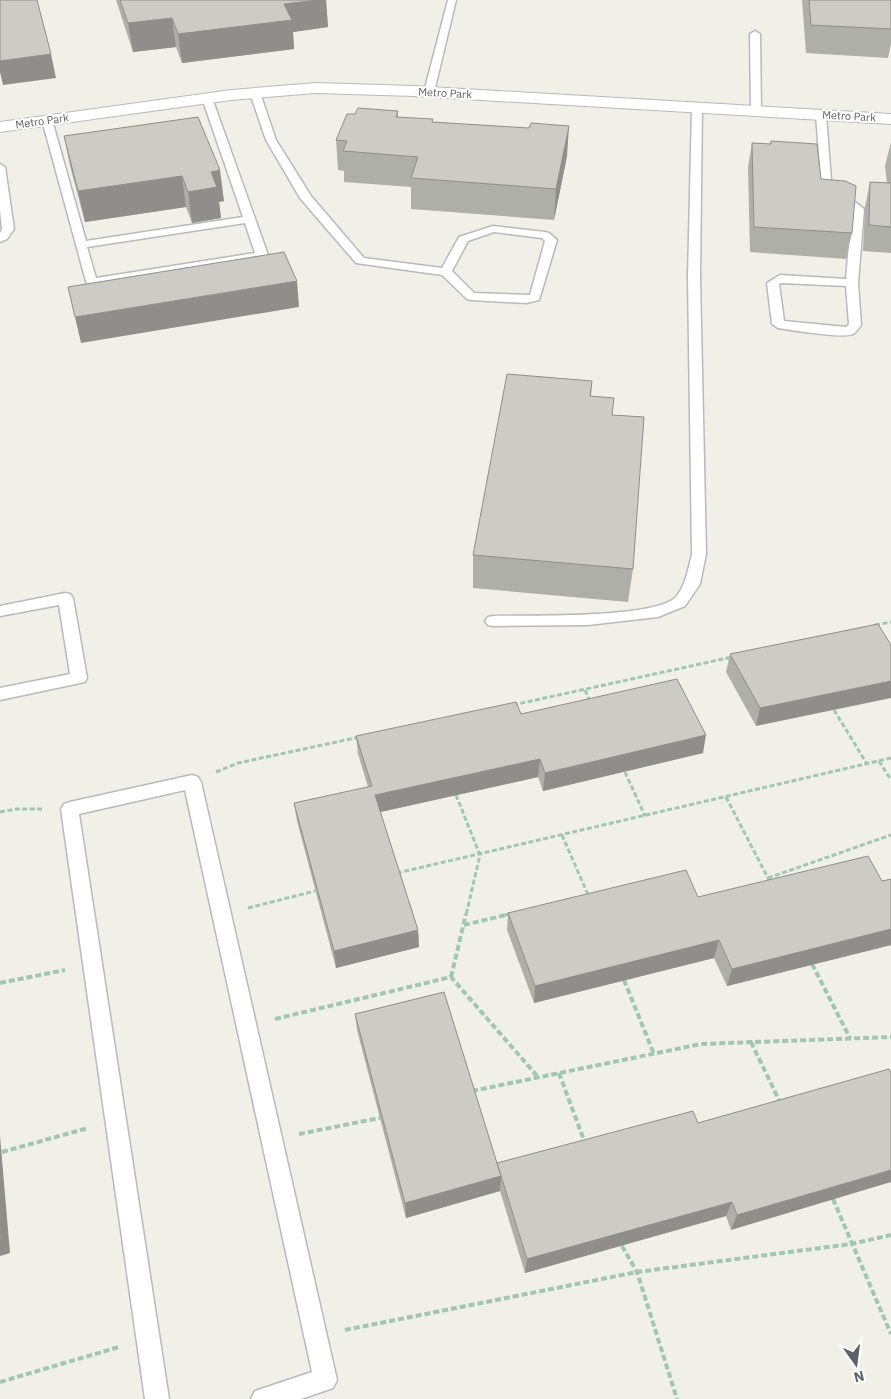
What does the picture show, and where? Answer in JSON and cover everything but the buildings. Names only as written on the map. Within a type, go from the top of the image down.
[{"type":"street","name":"Metro Park","points":[[0,126],[207,98],[316,88],[429,92],[891,119]]},
{"type":"lane","points":[[429,92],[452,0]]},
{"type":"lane","points":[[755,34],[756,111]]},
{"type":"lane","points":[[255,93],[271,140],[306,198],[360,261],[446,272],[471,296],[526,299],[535,297],[551,240],[545,235],[493,229],[474,234],[463,239],[446,272]]},
{"type":"lane","points":[[47,120],[91,282],[262,255],[207,98]]},
{"type":"lane","points":[[494,621],[588,620],[653,613],[680,602],[692,584],[699,554],[694,277],[697,107]]},
{"type":"lane","points":[[821,114],[827,194],[837,200],[851,203],[858,209],[852,283],[856,325],[849,330],[831,331],[778,324],[773,283],[780,279],[852,283]]},
{"type":"lane","points":[[0,167],[8,229],[4,237],[0,239]]},
{"type":"lane","points":[[81,246],[250,220]]},
{"type":"lane","points":[[0,611],[65,598],[79,678],[0,694]]},
{"type":"lane","points":[[157,1399],[70,809],[192,782],[325,1380],[263,1399]]},
{"type":"path","points":[[873,626],[891,622]]},
{"type":"path","points":[[508,706],[735,656]]},
{"type":"path","points":[[585,690],[593,707]]},
{"type":"path","points":[[834,710],[867,764]]},
{"type":"path","points":[[192,782],[238,763],[363,737]]},
{"type":"path","points":[[396,873],[891,758]]},
{"type":"path","points":[[879,761],[891,780]]},
{"type":"path","points":[[625,772],[645,816]]},
{"type":"path","points":[[451,977],[480,855],[456,795]]},
{"type":"path","points":[[726,797],[772,886]]},
{"type":"path","points":[[0,812],[16,809],[70,809]]},
{"type":"path","points":[[562,835],[592,902]]},
{"type":"path","points":[[768,878],[891,835]]},
{"type":"path","points":[[221,914],[316,891]]},
{"type":"path","points":[[579,898],[589,896]]},
{"type":"path","points":[[464,925],[512,914]]},
{"type":"path","points":[[0,983],[93,963]]},
{"type":"path","points":[[812,964],[850,1038]]},
{"type":"path","points":[[246,1026],[451,977]]},
{"type":"path","points":[[451,977],[539,1078]]},
{"type":"path","points":[[624,980],[654,1054]]},
{"type":"path","points":[[469,1092],[700,1044],[891,1037]]},
{"type":"path","points":[[751,1042],[781,1103]]},
{"type":"path","points":[[559,1073],[588,1153]]},
{"type":"path","points":[[271,1140],[380,1118]]},
{"type":"path","points":[[2,1152],[116,1119]]},
{"type":"path","points":[[833,1199],[891,1334]]},
{"type":"path","points":[[315,1336],[637,1272],[851,1244],[891,1235]]},
{"type":"path","points":[[622,1246],[637,1272],[677,1399]]},
{"type":"path","points":[[0,1382],[148,1339]]}]
